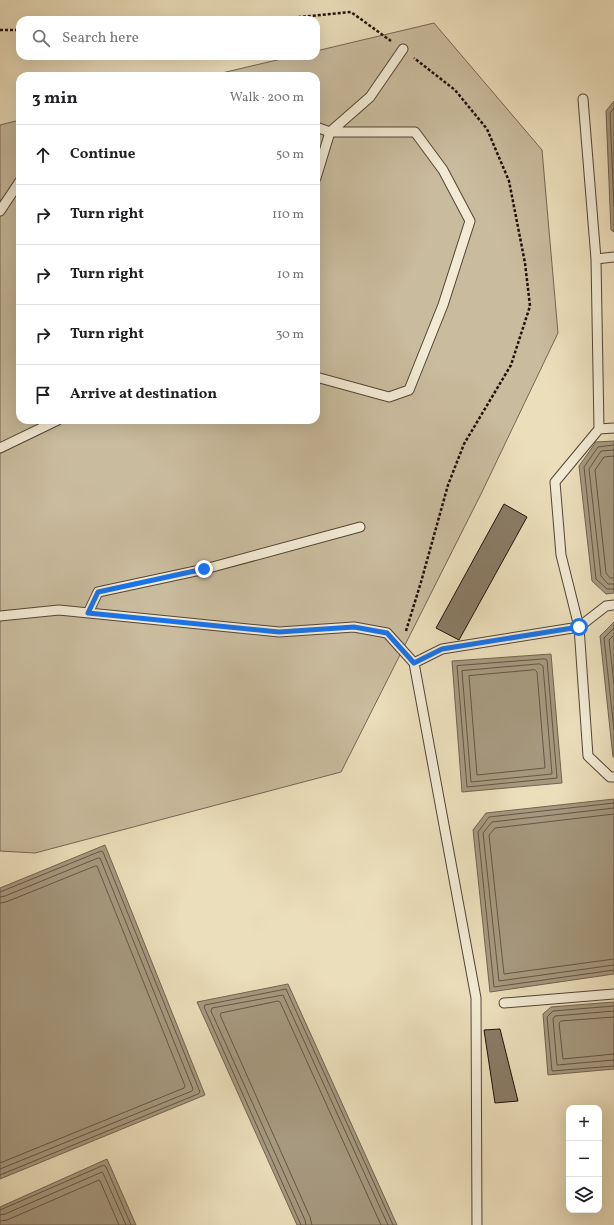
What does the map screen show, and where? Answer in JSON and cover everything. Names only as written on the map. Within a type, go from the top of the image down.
[{"type":"lane","points":[[320,165],[330,132],[370,97],[403,49]]},
{"type":"lane","points":[[583,99],[596,259],[599,429],[555,482],[561,555],[579,627],[588,756],[610,777],[614,777]]},
{"type":"lane","points":[[320,128],[330,132],[415,132],[443,170],[470,221],[442,304],[409,390],[389,397],[320,378]]},
{"type":"lane","points":[[0,211],[16,187]]},
{"type":"lane","points":[[596,259],[614,257]]},
{"type":"lane","points":[[0,448],[50,424]]},
{"type":"lane","points":[[599,429],[614,428]]},
{"type":"lane","points":[[88,613],[98,592],[204,569],[360,527]]},
{"type":"lane","points":[[414,663],[442,649],[579,627],[606,606],[614,605]]},
{"type":"lane","points":[[0,616],[59,610],[279,632],[354,627],[387,633],[414,663],[476,998],[477,1225]]},
{"type":"lane","points":[[504,1003],[614,994]]},
{"type":"path","points":[[0,30],[16,30]]},
{"type":"shaded area","points":[[434,23],[542,150],[558,333],[481,494],[341,772],[35,853],[0,851],[0,125],[16,121],[16,424],[320,424],[320,72],[226,72],[277,60],[320,60],[320,50]]},
{"type":"water","points":[[614,101],[614,232],[611,230],[606,111]]},
{"type":"water","points":[[614,441],[614,593],[606,594],[592,581],[579,466],[596,442]]},
{"type":"water","points":[[614,622],[614,757],[613,757],[600,636]]},
{"type":"water","points":[[551,654],[562,783],[462,792],[452,661]]},
{"type":"water","points":[[614,799],[614,974],[490,992],[473,830],[486,813]]},
{"type":"water","points":[[105,845],[205,1095],[0,1179],[0,888]]},
{"type":"water","points":[[288,984],[397,1225],[297,1225],[197,1002]]},
{"type":"water","points":[[614,1002],[614,1069],[548,1075],[543,1014],[551,1007]]},
{"type":"water","points":[[107,1159],[136,1225],[0,1225],[0,1207]]},
{"type":"building","points":[[504,504],[527,517],[459,640],[436,628]]},
{"type":"building","points":[[500,1029],[518,1101],[495,1103],[484,1030]]},
{"type":"route","points":[[204,569],[98,592],[88,613],[279,632],[354,627],[387,633],[414,663],[442,649],[579,627]]}]
